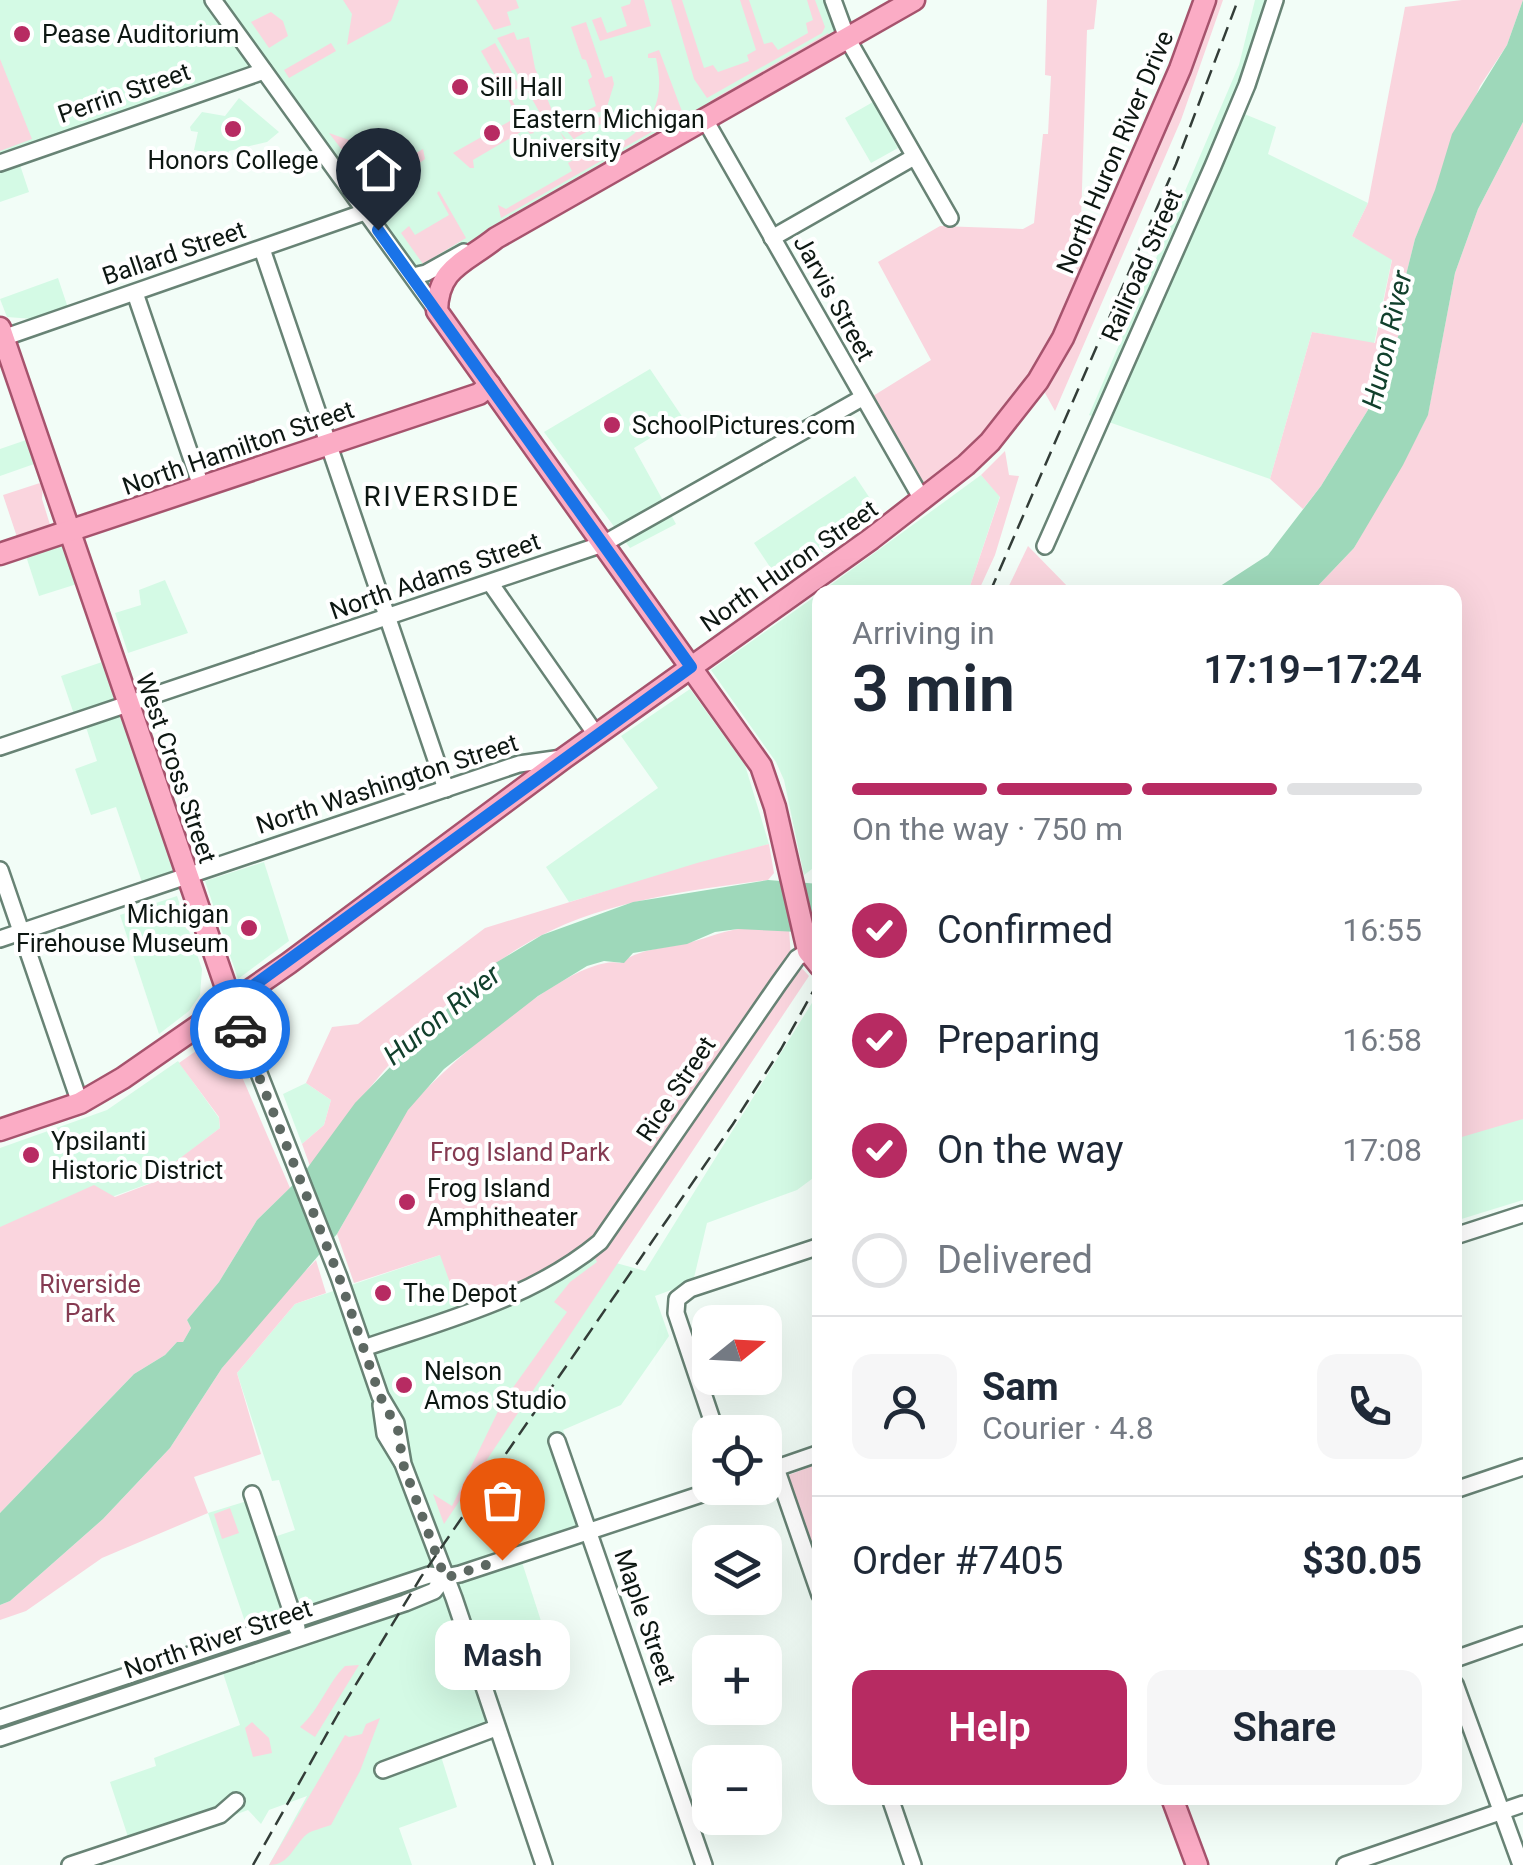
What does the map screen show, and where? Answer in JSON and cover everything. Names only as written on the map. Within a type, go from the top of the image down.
[{"type":"main road","points":[[811,954],[774,804],[760,766],[438,311],[438,290],[444,276],[496,238],[914,0]]},
{"type":"main road","name":"North Huron River Drive","points":[[1038,382],[1070,324],[1180,69],[1205,0]]},
{"type":"main road","name":"West Cross Street","points":[[1,335],[231,1002]]},
{"type":"main road","name":"North Huron Street","points":[[0,1130],[80,1103],[123,1078],[231,1002],[924,500],[990,442],[1038,382]]},
{"type":"main road","name":"North Hamilton Street","points":[[0,554],[479,394],[490,385]]},
{"type":"main road","points":[[1175,1805],[1197,1865]]},
{"type":"street","points":[[212,0],[438,311]]},
{"type":"street","points":[[834,0],[847,38],[950,218]]},
{"type":"street","name":"Railroad Street","points":[[1046,546],[1213,166],[1247,85],[1276,0]]},
{"type":"street","name":"Perrin Street","points":[[0,163],[264,70]]},
{"type":"street","name":"Jarvis Street","points":[[704,118],[924,500]]},
{"type":"street","points":[[772,238],[914,157]]},
{"type":"street","name":"Ballard Street","points":[[1,335],[135,293],[365,212]]},
{"type":"street","points":[[413,276],[496,238]]},
{"type":"street","points":[[262,249],[446,789]]},
{"type":"street","points":[[135,293],[200,486]]},
{"type":"street","name":"North Adams Street","points":[[0,747],[603,544],[862,398]]},
{"type":"street","points":[[491,584],[597,736]]},
{"type":"street","name":"North Washington Street","points":[[0,939],[519,764],[564,758]]},
{"type":"street","points":[[0,870],[80,1103]]},
{"type":"street","name":"Rice Street","points":[[364,1348],[521,1292],[573,1264],[600,1242],[779,982],[797,958],[811,954]]},
{"type":"street","name":"West Cross Street","points":[[231,1002],[339,1277],[380,1396],[385,1434],[403,1464],[445,1578],[539,1863]]},
{"type":"street","points":[[1462,1234],[1523,1214]]},
{"type":"street","points":[[710,1415],[676,1313],[677,1299],[690,1289],[812,1249]]},
{"type":"street","name":"Maple Street","points":[[557,1442],[704,1865]]},
{"type":"street","points":[[782,1466],[812,1456]]},
{"type":"street","points":[[1462,1488],[1523,1467]]},
{"type":"street","points":[[252,1494],[301,1638]]},
{"type":"street","name":"North River Street","points":[[0,1718],[429,1574],[445,1578],[692,1497]]},
{"type":"street","points":[[782,1500],[812,1574]]},
{"type":"street","name":"North River Street","points":[[0,1738],[405,1603],[434,1591],[445,1578]]},
{"type":"street","points":[[1462,1657],[1523,1635]]},
{"type":"street","points":[[1462,1704],[1521,1865]]},
{"type":"street","points":[[384,1770],[496,1728]]},
{"type":"street","points":[[70,1865],[220,1815],[236,1801]]},
{"type":"street","points":[[1345,1865],[1523,1804]]},
{"type":"street","points":[[892,1805],[913,1865]]},
{"type":"shaded area","name":"Eastern Michigan University","points":[[0,0],[837,0],[848,28],[420,273],[269,66],[0,155]]},
{"type":"shaded area","points":[[1255,0],[1270,0],[1232,109],[1276,127],[1268,154],[1368,203],[1352,236],[1392,259],[1374,344],[1312,332],[1270,479],[1089,415],[1239,65]]},
{"type":"shaded area","name":"Honors College","points":[[239,98],[279,132],[267,142],[229,151],[227,157],[217,160],[217,154],[194,150],[198,132],[190,127],[202,112],[225,116]]},
{"type":"shaded area","points":[[873,102],[898,148],[871,163],[845,118]]},
{"type":"shaded area","points":[[19,162],[29,192],[0,202],[0,169]]},
{"type":"shaded area","points":[[58,278],[68,308],[34,319],[7,317],[0,299]]},
{"type":"shaded area","points":[[650,369],[683,418],[634,448],[676,524],[630,548],[544,432]]},
{"type":"shaded area","points":[[29,439],[37,463],[0,476],[0,449]]},
{"type":"shaded area","points":[[981,475],[1000,496],[970,585],[831,585]]},
{"type":"shaded area","points":[[855,476],[879,512],[780,582],[754,543]]},
{"type":"shaded area","points":[[62,540],[77,584],[39,596],[25,553]]},
{"type":"shaded area","points":[[165,580],[188,633],[128,653],[115,613],[141,605],[139,590]]},
{"type":"shaded area","points":[[812,599],[812,869],[804,875],[784,780],[776,762],[711,670]]},
{"type":"shaded area","points":[[105,661],[177,871],[142,882],[116,807],[91,815],[75,769],[97,761],[86,727],[79,729],[61,676]]},
{"type":"shaded area","points":[[690,689],[745,765],[769,844],[569,902],[546,867],[658,788],[621,736]]},
{"type":"shaded area","points":[[264,862],[289,941],[238,979],[205,881]]},
{"type":"shaded area","points":[[177,896],[202,969],[200,995],[189,1011],[159,1034],[120,915]]},
{"type":"shaded area","points":[[812,1003],[812,1179],[797,1190],[707,1223],[693,1282],[655,1296],[669,1336],[621,1405],[563,1430],[598,1530],[520,1556],[541,1621],[469,1644],[496,1728],[439,1750],[457,1807],[399,1828],[412,1865],[269,1865],[307,1796],[269,1810],[261,1824],[248,1810],[133,1852],[110,1782],[156,1766],[154,1758],[240,1725],[222,1670],[257,1657],[208,1513],[257,1498],[271,1538],[295,1530],[279,1480],[272,1481],[237,1373],[295,1304],[440,1255],[580,1253],[645,1271]]},
{"type":"shaded area","points":[[178,1061],[219,1118],[220,1128],[168,1168],[170,1176],[0,1237],[0,1148],[107,1110]]},
{"type":"shaded area","points":[[306,1083],[331,1100],[324,1125],[302,1144],[283,1094]]},
{"type":"shaded area","points":[[1462,1083],[1523,1100],[1523,1200],[1462,1219]]},
{"type":"green space","points":[[343,0],[399,0],[391,21],[347,45],[352,14]]},
{"type":"green space","points":[[476,0],[516,0],[519,8],[507,12],[511,25],[494,30]]},
{"type":"green space","points":[[631,0],[644,0],[651,26],[600,41],[592,20],[601,17],[607,33],[627,26],[621,7]]},
{"type":"green space","points":[[671,0],[682,0],[704,68],[713,65],[718,72],[749,61],[747,55],[756,50],[740,0],[749,0],[764,44],[772,42],[778,50],[808,33],[806,23],[813,20],[807,0],[815,0],[825,27],[822,33],[707,98],[694,79]]},
{"type":"green space","points":[[1047,0],[1097,0],[1094,29],[1087,30],[1081,220],[1102,227],[1056,330],[1022,388],[979,438],[924,486],[873,396],[931,360],[878,262],[940,226],[1023,229],[1034,223],[1043,134],[1048,134],[1051,76],[1045,75]]},
{"type":"green space","points":[[1212,0],[1223,0],[1181,120],[1055,411],[1045,393],[1072,339]]},
{"type":"green space","points":[[1462,0],[1523,0],[1507,45],[1480,86],[1415,239],[1406,275],[1402,325],[1379,392],[1303,509],[1270,479],[1312,332],[1375,343],[1392,260],[1352,236],[1368,203],[1405,7]]},
{"type":"green space","points":[[271,12],[283,21],[288,36],[269,48],[251,22]]},
{"type":"green space","points":[[586,22],[605,78],[612,76],[614,84],[606,110],[582,117],[580,114],[596,106],[588,80],[592,77],[571,27]]},
{"type":"green space","points":[[514,32],[517,40],[529,37],[535,68],[553,113],[540,113],[497,38]]},
{"type":"green space","points":[[828,33],[830,37],[712,105],[710,101]]},
{"type":"green space","points":[[331,43],[336,51],[289,78],[284,70]]},
{"type":"green space","points":[[495,43],[520,87],[506,95],[481,51]]},
{"type":"green space","points":[[659,50],[683,114],[501,218],[498,205],[506,209],[572,171],[568,163],[575,159],[560,132],[589,161],[621,143],[645,123],[658,96],[659,79],[656,58],[648,58],[648,54]]},
{"type":"green space","points":[[0,59],[32,139],[0,151]]},
{"type":"green space","points":[[508,99],[520,115],[513,126],[516,131],[529,126],[534,133],[526,129],[473,160],[474,168],[470,168],[453,153],[517,117]]},
{"type":"green space","points":[[609,114],[614,127],[607,121],[575,138],[578,144],[565,129]]},
{"type":"green space","points":[[1523,122],[1523,1119],[1462,1137],[1462,585],[1319,585],[1354,548],[1428,414],[1455,273],[1478,209]]},
{"type":"green space","points":[[665,127],[667,131],[502,221]]},
{"type":"green space","points":[[329,133],[349,140],[365,168],[365,180]]},
{"type":"green space","points":[[423,149],[425,159],[410,170],[416,180],[401,189],[404,160]]},
{"type":"green space","points":[[400,161],[396,191],[379,201],[369,188],[370,179]]},
{"type":"green space","points":[[439,191],[466,238],[423,264],[401,233],[409,226],[415,235],[449,215]]},
{"type":"green space","points":[[1005,451],[1009,475],[1019,476],[995,555],[981,585],[970,585],[1000,497],[981,475]]},
{"type":"green space","points":[[43,482],[42,499],[52,531],[18,540],[3,495]]},
{"type":"green space","points":[[1028,546],[1066,585],[1009,585]]},
{"type":"green space","points":[[769,844],[774,873],[768,880],[680,893],[594,913],[540,936],[507,956],[413,1038],[310,1166],[302,1144],[324,1125],[331,1100],[306,1083],[332,1027],[358,1024],[485,928]]},
{"type":"green space","name":"Frog Island Park","points":[[738,929],[789,929],[791,957],[601,1232],[586,1246],[552,1269],[459,1308],[440,1255],[354,1283],[337,1234],[380,1153],[425,1090],[509,1017],[572,976],[599,965],[620,963],[642,952]]},
{"type":"green space","points":[[798,964],[809,976],[444,1524],[433,1494],[452,1506],[502,1403],[567,1312],[554,1302],[570,1282],[597,1262],[594,1256],[617,1231]]},
{"type":"green space","name":"Riverside Park","points":[[220,1034],[290,1188],[257,1220],[219,1282],[187,1320],[191,1328],[183,1342],[177,1342],[165,1355],[134,1374],[0,1513],[0,1227],[94,1185],[115,1197],[170,1176],[167,1168],[220,1128],[219,1117],[179,1063]]},
{"type":"green space","points":[[316,1260],[326,1293],[295,1304],[237,1373],[261,1454],[194,1477],[208,1513],[102,1558],[26,1611],[0,1620],[0,1605],[10,1601],[103,1519],[170,1448],[222,1368],[277,1300]]},
{"type":"green space","points":[[812,1466],[812,1550],[788,1481],[789,1475]]},
{"type":"green space","points":[[230,1508],[239,1533],[222,1539],[214,1514]]},
{"type":"green space","points":[[359,1665],[315,1737],[300,1727],[345,1666]]},
{"type":"green space","points":[[380,1718],[360,1771],[331,1825],[307,1834],[287,1858],[269,1865],[345,1735],[362,1734],[366,1724]]},
{"type":"green space","points":[[252,1722],[269,1738],[272,1753],[253,1757],[245,1728]]},
{"type":"water","points":[[1523,0],[1523,122],[1478,209],[1455,273],[1428,415],[1403,465],[1354,548],[1319,585],[1222,585],[1268,555],[1321,486],[1379,392],[1402,325],[1406,275],[1415,239],[1452,134],[1507,45]]},
{"type":"water","name":"Huron River","points":[[768,880],[812,883],[812,933],[738,929],[715,932],[687,944],[633,953],[624,963],[604,961],[587,966],[538,996],[444,1069],[408,1110],[337,1234],[222,1368],[170,1448],[103,1519],[10,1601],[0,1605],[0,1513],[134,1374],[165,1355],[177,1342],[183,1342],[191,1328],[187,1320],[219,1282],[257,1220],[300,1178],[355,1103],[487,968],[542,935],[633,902]]},
{"type":"railway","points":[[993,585],[1176,164],[1238,0]]},
{"type":"railway","points":[[253,1865],[421,1577],[733,1124],[812,993]]},
{"type":"way so far","points":[[240,1029],[339,1277],[380,1396],[396,1424],[403,1464],[445,1578],[502,1560]]},
{"type":"place","name":"Pease Auditorium","points":[[22,34]]},
{"type":"place","name":"Sill Hall","points":[[460,87]]},
{"type":"place","name":"Honors College","points":[[233,129]]},
{"type":"place","name":"Eastern Michigan University","points":[[492,133]]},
{"type":"place","name":"SchoolPictures.com","points":[[612,425]]},
{"type":"place","name":"Michigan Firehouse Museum","points":[[249,928]]},
{"type":"place","name":"Ypsilanti Historic District","points":[[31,1155]]},
{"type":"place","name":"Frog Island Amphitheater","points":[[407,1202]]},
{"type":"place","name":"The Depot","points":[[383,1293]]},
{"type":"place","name":"Nelson Amos Studio","points":[[404,1385]]},
{"type":"place","name":"Mash","points":[[502,1560]]},
{"type":"district","name":"RIVERSIDE","points":[[442,496]]},
{"type":"route","points":[[240,1029],[231,1002],[691,667],[378,230]]}]
